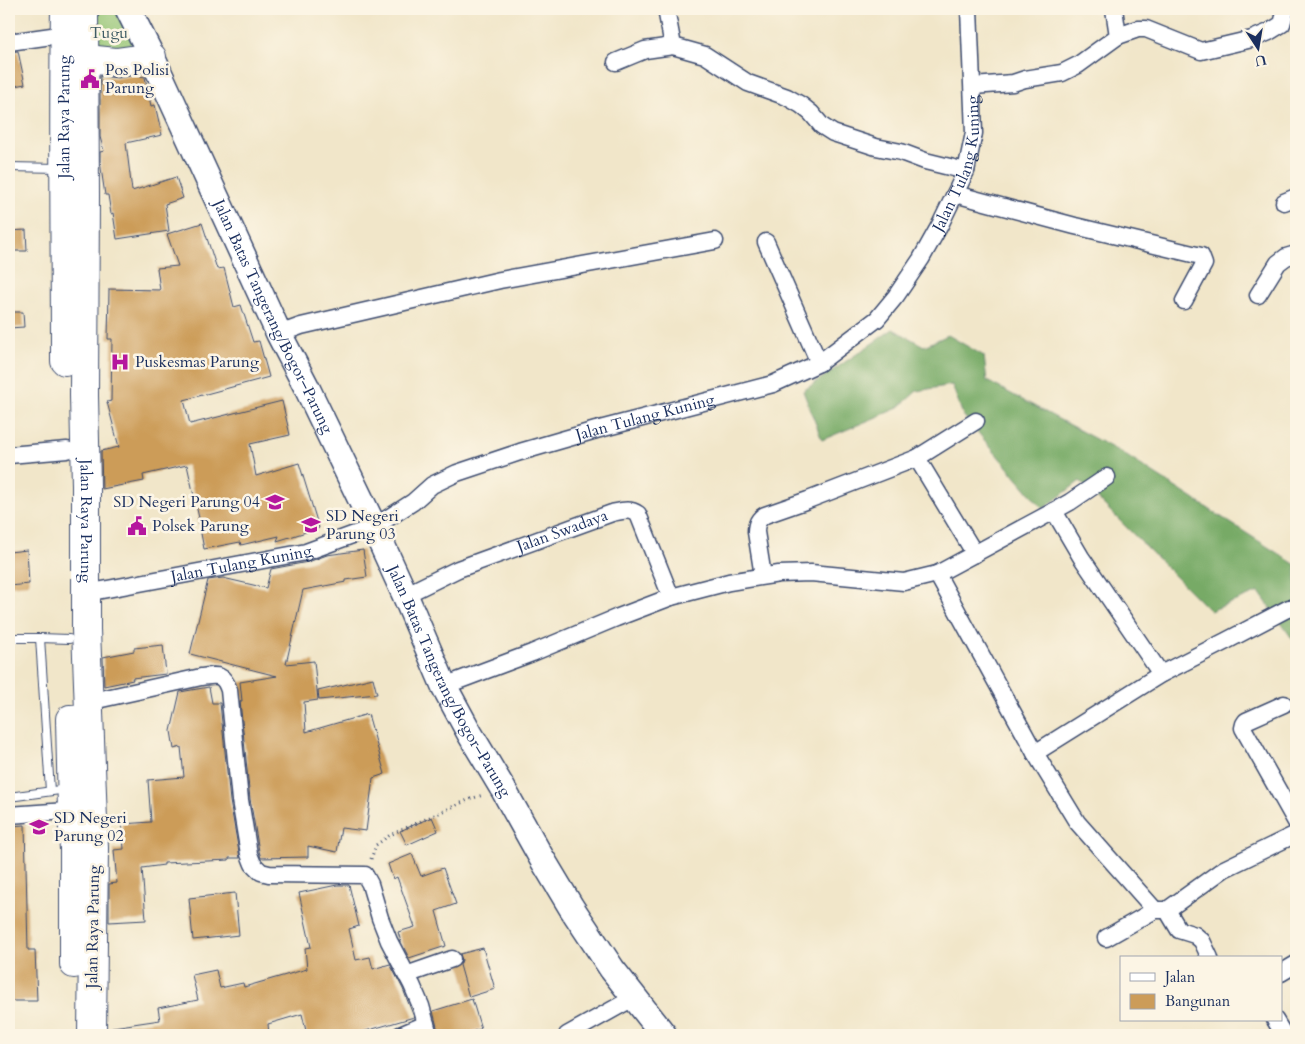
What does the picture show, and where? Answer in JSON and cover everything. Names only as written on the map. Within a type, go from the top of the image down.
[{"type":"highway","points":[[74,33],[91,61],[116,62],[152,57]]},
{"type":"highway","name":"Jalan Raya Parung","points":[[74,33],[63,168],[74,396],[86,496],[88,702],[77,795],[74,850],[74,1035]]},
{"type":"highway","name":"Jalan Raya Parung","points":[[74,33],[85,206],[74,396],[67,450],[69,639],[77,795],[94,848],[92,1035]]},
{"type":"main road","name":"Jalan Batas Tangerang/Bogor–Parung","points":[[128,9],[152,57],[279,334],[374,527],[444,686],[571,907],[612,969],[664,1035]]},
{"type":"street","points":[[666,9],[674,46]]},
{"type":"street","name":"Jalan Tulang Kuning","points":[[86,593],[306,552],[374,527],[412,502],[432,484],[457,472],[596,430],[773,384],[819,364],[877,318],[896,296],[921,259],[966,171],[974,132],[969,9]]},
{"type":"street","points":[[1114,9],[1118,36]]},
{"type":"street","points":[[973,86],[1013,83],[1025,79],[1062,73],[1078,65],[1118,36],[1138,29],[1146,29],[1201,51],[1252,39],[1270,32],[1282,24],[1286,9]]},
{"type":"street","points":[[9,42],[74,33]]},
{"type":"street","points":[[616,62],[645,50],[674,46],[705,55],[748,83],[787,97],[801,105],[822,126],[832,133],[876,147],[901,152],[925,161],[966,171]]},
{"type":"street","points":[[955,194],[1075,226],[1201,256],[1204,264],[1184,301]]},
{"type":"street","points":[[279,334],[301,326],[500,280],[715,241]]},
{"type":"street","points":[[766,242],[819,364]]},
{"type":"street","points":[[1258,295],[1278,263],[1286,257],[1296,254]]},
{"type":"street","points":[[763,576],[756,532],[756,526],[760,518],[917,458],[976,421]]},
{"type":"street","points":[[9,455],[67,450]]},
{"type":"street","points":[[917,458],[975,554]]},
{"type":"street","points":[[444,686],[672,597],[729,582],[779,574],[811,573],[904,582],[937,574],[1054,512],[1107,477]]},
{"type":"street","name":"Jalan Swadaya","points":[[405,594],[458,569],[612,512],[628,510],[638,514],[672,597]]},
{"type":"street","points":[[1054,512],[1081,557],[1161,674]]},
{"type":"street","points":[[937,574],[1035,753],[1078,822],[1179,930],[1195,935],[1202,941],[1209,956]]},
{"type":"street","points":[[1035,753],[1161,674],[1289,608]]},
{"type":"street","points":[[88,702],[211,675],[222,677],[226,681],[229,690],[240,800],[249,854],[253,864],[261,872],[269,874],[365,875],[370,884],[389,941],[421,1006],[427,1030],[400,1035]]},
{"type":"street","points":[[1284,704],[1246,720],[1243,728],[1296,822]]},
{"type":"street","points":[[9,816],[77,795]]},
{"type":"street","points":[[1106,938],[1161,910],[1224,869],[1296,834]]},
{"type":"street","points":[[406,975],[452,959]]},
{"type":"street","points":[[1282,972],[1296,964]]},
{"type":"street","points":[[567,1035],[635,998]]},
{"type":"street","points":[[1276,1022],[1284,1035]]},
{"type":"lane","points":[[9,167],[63,168]]},
{"type":"lane","points":[[9,638],[69,639]]},
{"type":"lane","points":[[9,797],[77,795],[48,740],[40,638]]},
{"type":"path","points":[[365,875],[376,845],[390,835],[470,799],[503,789]]},
{"type":"green space","name":"Tugu","points":[[92,9],[118,9],[133,41],[127,52],[99,51],[90,42]]},
{"type":"green space","points":[[893,329],[924,346],[948,335],[984,356],[987,381],[1122,453],[1296,565],[1296,644],[1259,592],[1210,611],[1080,481],[1043,509],[963,415],[952,385],[917,391],[898,408],[822,440],[803,391]]},
{"type":"building","points":[[18,51],[25,84],[9,87],[9,52]]},
{"type":"building","points":[[136,75],[145,77],[151,106],[155,105],[162,135],[126,143],[132,191],[176,177],[183,198],[165,204],[169,231],[117,239],[113,213],[111,214],[108,195],[105,195],[100,161],[100,152],[104,151],[100,137],[100,76],[118,78]]},
{"type":"building","points":[[202,223],[217,269],[224,268],[234,307],[241,305],[253,342],[259,341],[269,377],[184,400],[190,424],[282,401],[290,435],[250,444],[256,476],[299,463],[319,528],[277,541],[279,536],[241,545],[240,542],[204,549],[187,465],[143,475],[144,481],[102,489],[101,451],[119,447],[107,402],[111,401],[112,339],[108,339],[109,289],[160,290],[157,268],[178,266],[167,234]]},
{"type":"building","points":[[26,230],[27,251],[9,251],[9,231]]},
{"type":"building","points":[[9,312],[23,312],[24,327],[9,328]]},
{"type":"building","points":[[27,550],[29,584],[9,586],[9,552]]},
{"type":"building","points":[[363,550],[367,577],[303,590],[286,664],[314,661],[318,700],[304,702],[306,732],[368,714],[385,774],[373,778],[366,831],[341,828],[337,852],[308,846],[308,857],[261,858],[250,799],[240,701],[242,701],[240,682],[277,676],[190,654],[208,580],[223,578],[266,588],[271,569],[308,562],[327,555]]},
{"type":"building","points":[[163,645],[166,674],[132,678],[133,680],[104,686],[103,657],[134,651],[134,648]]},
{"type":"building","points":[[373,678],[377,694],[319,700],[318,691]]},
{"type":"building","points":[[209,687],[212,703],[220,703],[230,801],[240,858],[164,863],[164,865],[142,868],[146,920],[109,922],[109,884],[117,883],[114,850],[124,849],[122,824],[151,822],[148,780],[184,777],[181,747],[174,749],[171,731],[180,692]]},
{"type":"building","points":[[432,817],[438,831],[407,845],[400,831]]},
{"type":"building","points":[[25,825],[28,950],[35,950],[37,1001],[9,1001],[9,826]]},
{"type":"building","points":[[412,854],[421,876],[443,868],[456,904],[436,911],[446,946],[409,958],[398,932],[415,927],[397,877],[393,879],[388,864]]},
{"type":"building","points":[[337,885],[349,885],[359,926],[349,929],[356,960],[370,957],[373,969],[390,964],[403,989],[414,1017],[352,1035],[307,1035],[302,1014],[268,1024],[269,1035],[113,1035],[113,1027],[160,1020],[158,1008],[198,1000],[192,975],[216,970],[220,988],[243,983],[244,987],[307,969],[305,948],[311,947],[299,893]]},
{"type":"building","points":[[235,893],[239,935],[193,940],[189,898]]},
{"type":"building","points":[[483,948],[495,989],[469,997],[460,965],[462,960],[460,954]]},
{"type":"building","points":[[472,999],[481,1029],[471,1032],[472,1035],[439,1035],[433,1011]]},
{"type":"place","name":"Pos Polisi Parung","points":[[90,79]]},
{"type":"place","name":"Puskesmas Parung","points":[[120,362]]},
{"type":"place","name":"SD Negeri Parung 04","points":[[275,502]]},
{"type":"place","name":"SD Negeri Parung 03","points":[[311,525]]},
{"type":"place","name":"Polsek Parung","points":[[137,526]]},
{"type":"place","name":"SD Negeri Parung 02","points":[[39,827]]}]
